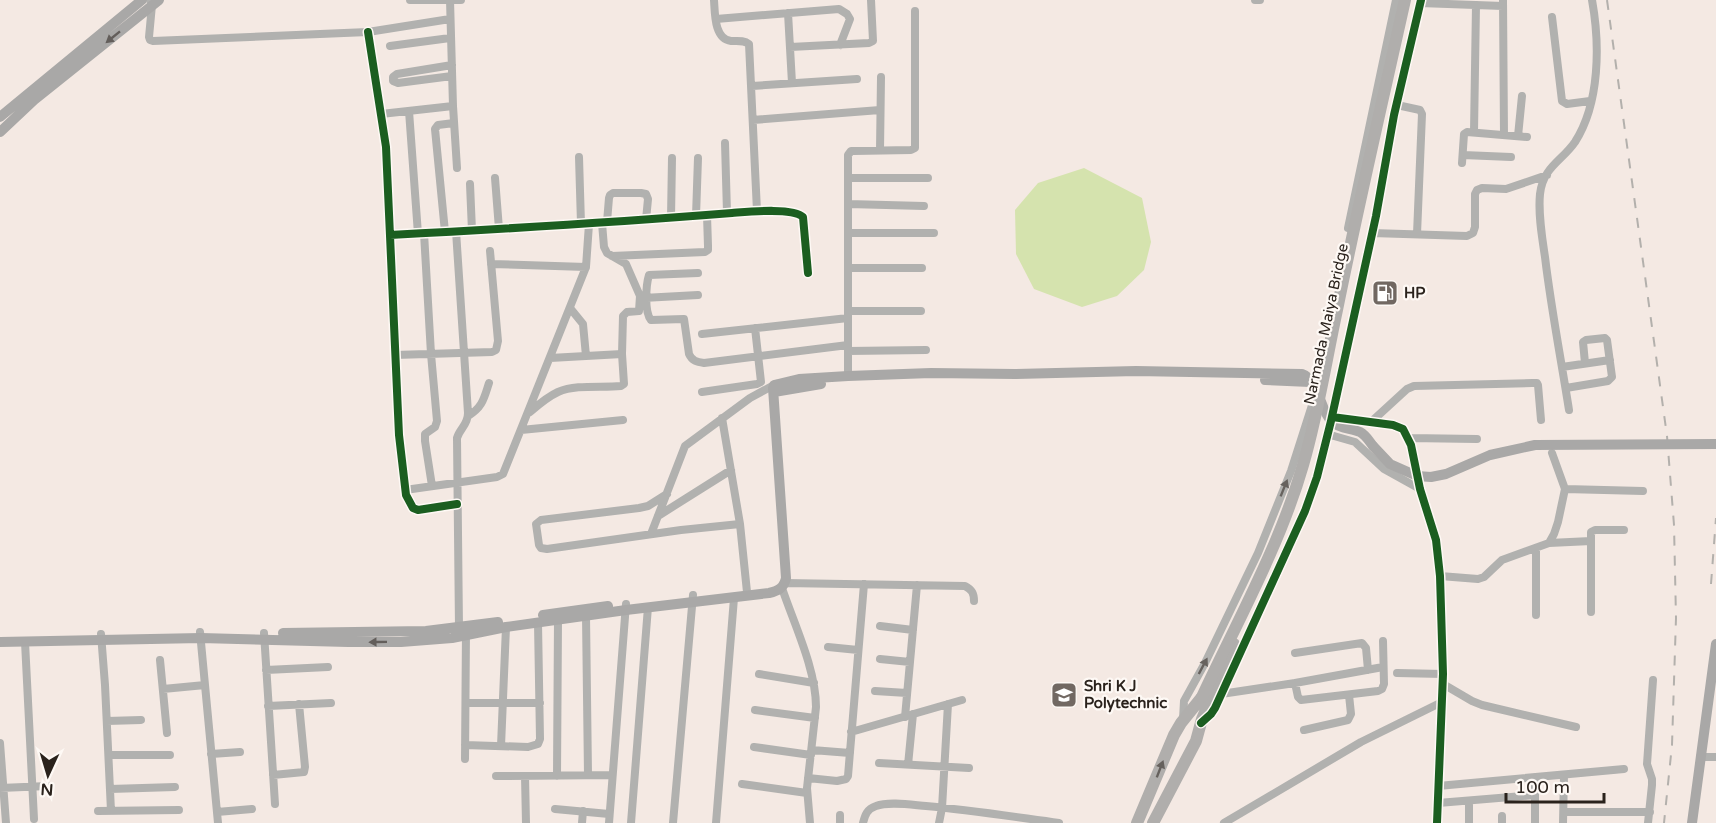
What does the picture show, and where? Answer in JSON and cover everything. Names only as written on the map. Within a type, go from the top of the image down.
[{"type":"highway","points":[[1153,823],[1196,741],[1205,699],[1269,555],[1303,465],[1405,0]]},
{"type":"highway","name":"Narmada Maiya Bridge","points":[[1205,699],[1234,644],[1272,562],[1305,479],[1359,248],[1378,149],[1418,1]]},
{"type":"highway","points":[[1137,823],[1168,748],[1183,719],[1205,699]]},
{"type":"main road","points":[[0,117],[151,1]]},
{"type":"main road","points":[[0,132],[34,100],[151,1]]},
{"type":"main road","points":[[463,630],[538,623],[693,598],[734,598],[769,593],[784,586],[786,578],[774,389],[779,383],[799,379],[931,373],[1016,374],[1136,371],[1302,374],[1306,375],[1331,419],[1337,425],[1360,432],[1390,464],[1417,476],[1431,477],[1446,474],[1490,455],[1535,445],[1716,444]]},
{"type":"main road","points":[[774,389],[848,381],[1136,377],[1313,386]]},
{"type":"main road","points":[[0,642],[200,635],[264,636],[348,642],[401,642],[452,638],[463,630],[580,609],[648,607],[714,592],[769,593]]},
{"type":"main road","points":[[0,635],[65,638]]},
{"type":"main road","points":[[1692,823],[1713,694],[1716,645]]},
{"type":"street","points":[[410,0],[461,0]]},
{"type":"street","points":[[450,0],[453,106],[458,168]]},
{"type":"street","points":[[714,0],[718,30],[724,39],[744,41],[749,44],[757,211]]},
{"type":"street","points":[[790,47],[873,41],[870,0]]},
{"type":"street","points":[[1255,0],[1260,0]]},
{"type":"street","points":[[1183,719],[1184,701],[1258,553],[1291,471],[1313,386],[1396,0]]},
{"type":"street","points":[[1569,410],[1548,285],[1541,228],[1540,195],[1542,183],[1552,165],[1573,144],[1586,118],[1596,66],[1597,39],[1592,0]]},
{"type":"street","points":[[151,1],[149,37],[153,41],[368,32],[450,19]]},
{"type":"street","points":[[1201,723],[1211,714],[1221,694],[1305,511],[1317,477],[1372,233],[1418,1],[1476,5],[1503,3],[1504,135]]},
{"type":"street","points":[[1474,132],[1476,5]]},
{"type":"street","points":[[716,19],[835,9],[847,14],[850,19],[840,45]]},
{"type":"street","points":[[848,375],[848,155],[850,151],[911,150],[915,148],[915,11]]},
{"type":"street","points":[[788,14],[792,83]]},
{"type":"street","points":[[1552,17],[1559,92],[1562,100],[1568,104],[1590,101]]},
{"type":"street","points":[[368,32],[386,147],[399,435],[405,490],[409,503],[418,510],[457,504]]},
{"type":"street","points":[[390,46],[450,38]]},
{"type":"street","points":[[452,65],[397,74],[393,77],[393,81],[398,83],[452,76]]},
{"type":"street","points":[[879,150],[880,76]]},
{"type":"street","points":[[752,86],[857,79]]},
{"type":"street","points":[[1511,157],[1463,159],[1464,134],[1474,132],[1522,137],[1522,96]]},
{"type":"street","points":[[1397,105],[1415,108],[1422,114],[1417,234]]},
{"type":"street","points":[[381,114],[453,106]]},
{"type":"street","points":[[753,120],[880,110]]},
{"type":"street","points":[[409,111],[437,421],[435,427],[425,434],[432,486]]},
{"type":"street","points":[[445,232],[435,129],[438,125],[454,123]]},
{"type":"street","points":[[725,143],[726,213]]},
{"type":"street","points":[[405,490],[497,477],[503,474],[586,267],[579,157]]},
{"type":"street","points":[[671,218],[672,158]]},
{"type":"street","points":[[696,216],[698,158]]},
{"type":"street","points":[[1372,233],[1467,236],[1473,233],[1475,227],[1475,194],[1478,190],[1482,188],[1506,189],[1547,175]]},
{"type":"street","points":[[495,178],[500,229]]},
{"type":"street","points":[[848,178],[928,178]]},
{"type":"street","points":[[470,184],[472,231]]},
{"type":"street","points":[[646,220],[648,199],[646,194],[613,193],[609,198],[604,223],[604,247],[607,253],[626,264],[643,297],[647,316],[651,320],[684,319],[689,354],[696,362],[848,348],[926,350]]},
{"type":"street","points":[[848,204],[924,206]]},
{"type":"street","points":[[390,235],[604,223],[757,211],[794,211],[802,217],[808,273]]},
{"type":"street","points":[[612,256],[705,252],[708,250],[707,215]]},
{"type":"street","points":[[456,231],[468,416],[457,438],[457,504],[466,703],[465,759]]},
{"type":"street","points":[[848,233],[934,233]]},
{"type":"street","points":[[395,355],[496,350],[490,251]]},
{"type":"street","points":[[491,264],[586,267]]},
{"type":"street","points":[[848,268],[922,268]]},
{"type":"street","points":[[528,413],[546,398],[570,388],[624,384],[623,316],[627,312],[639,311],[649,274],[698,273]]},
{"type":"street","points":[[643,297],[698,295]]},
{"type":"street","points":[[570,308],[583,324],[586,356]]},
{"type":"street","points":[[702,334],[848,315],[921,311]]},
{"type":"street","points":[[702,392],[761,382],[755,328]]},
{"type":"street","points":[[1566,388],[1608,381],[1612,377],[1605,338],[1583,342],[1585,363]]},
{"type":"street","points":[[550,358],[622,354]]},
{"type":"street","points":[[1562,367],[1610,360]]},
{"type":"street","points":[[1371,422],[1407,389],[1414,386],[1532,382],[1538,385],[1540,420]]},
{"type":"street","points":[[468,416],[477,411],[481,405],[489,383]]},
{"type":"street","points":[[651,534],[685,446],[750,398],[774,389]]},
{"type":"street","points":[[722,418],[740,524],[747,592]]},
{"type":"street","points":[[1331,419],[1393,425],[1403,429],[1409,438],[1420,489],[1433,526],[1440,576],[1443,679],[1437,823]]},
{"type":"street","points":[[521,430],[623,420]]},
{"type":"street","points":[[1327,434],[1356,442],[1384,469],[1420,489]]},
{"type":"street","points":[[1409,438],[1477,439]]},
{"type":"street","points":[[1549,543],[1558,522],[1565,489],[1552,453]]},
{"type":"street","points":[[658,517],[731,471]]},
{"type":"street","points":[[1565,489],[1642,491]]},
{"type":"street","points":[[667,494],[648,506],[639,508],[541,520],[536,524],[539,545],[547,549],[740,524]]},
{"type":"street","points":[[1591,612],[1592,530],[1624,530]]},
{"type":"street","points":[[1440,576],[1478,579],[1484,577],[1502,560],[1549,543],[1591,541]]},
{"type":"street","points":[[1536,548],[1536,615]]},
{"type":"street","points":[[808,778],[837,781],[846,779],[848,776],[864,584]]},
{"type":"street","points":[[810,823],[807,793],[816,694],[784,586],[864,584],[965,586],[974,594],[974,601]]},
{"type":"street","points":[[908,765],[907,693],[917,585]]},
{"type":"street","points":[[673,823],[693,598]]},
{"type":"street","points":[[716,823],[734,598]]},
{"type":"street","points":[[555,809],[584,812],[609,818],[626,607]]},
{"type":"street","points":[[631,823],[648,607]]},
{"type":"street","points":[[586,616],[588,775]]},
{"type":"street","points":[[557,776],[558,620]]},
{"type":"street","points":[[465,745],[528,747],[538,744],[540,703],[538,623]]},
{"type":"street","points":[[880,626],[913,630]]},
{"type":"street","points":[[501,746],[506,627]]},
{"type":"street","points":[[200,635],[218,823]]},
{"type":"street","points":[[264,636],[275,804]]},
{"type":"street","points":[[102,637],[111,811]]},
{"type":"street","points":[[1295,683],[1298,697],[1301,700],[1378,691],[1384,684],[1383,641]]},
{"type":"street","points":[[25,642],[34,819]]},
{"type":"street","points":[[1295,653],[1362,643],[1366,648],[1368,670]]},
{"type":"street","points":[[828,647],[858,650]]},
{"type":"street","points":[[880,659],[910,662]]},
{"type":"street","points":[[160,660],[167,733]]},
{"type":"street","points":[[266,670],[328,667]]},
{"type":"street","points":[[1221,694],[1383,667]]},
{"type":"street","points":[[1397,673],[1443,679],[1472,701],[1482,705],[1576,727]]},
{"type":"street","points":[[759,674],[814,683]]},
{"type":"street","points":[[1648,823],[1652,778],[1647,764],[1653,680]]},
{"type":"street","points":[[163,689],[205,686]]},
{"type":"street","points":[[875,691],[907,693]]},
{"type":"street","points":[[1304,730],[1348,720],[1351,714],[1349,695]]},
{"type":"street","points":[[851,732],[962,700]]},
{"type":"street","points":[[1224,823],[1361,742],[1442,702]]},
{"type":"street","points":[[268,705],[331,703]]},
{"type":"street","points":[[466,703],[540,703]]},
{"type":"street","points":[[273,775],[304,772],[299,704]]},
{"type":"street","points":[[939,823],[948,704]]},
{"type":"street","points":[[755,710],[815,718]]},
{"type":"street","points":[[107,721],[141,720]]},
{"type":"street","points":[[0,743],[4,821]]},
{"type":"street","points":[[754,747],[850,753]]},
{"type":"street","points":[[211,754],[240,752]]},
{"type":"street","points":[[108,755],[170,755]]},
{"type":"street","points":[[1701,757],[1716,757]]},
{"type":"street","points":[[879,763],[969,768]]},
{"type":"street","points":[[1438,786],[1624,768]]},
{"type":"street","points":[[496,776],[612,775]]},
{"type":"street","points":[[1563,823],[1564,775]]},
{"type":"street","points":[[525,776],[526,823]]},
{"type":"street","points":[[1535,777],[1535,823]]},
{"type":"street","points":[[742,784],[807,793]]},
{"type":"street","points":[[2,788],[48,786]]},
{"type":"street","points":[[110,789],[175,787]]},
{"type":"street","points":[[1438,803],[1535,795]]},
{"type":"street","points":[[1469,801],[1469,823]]},
{"type":"street","points":[[863,823],[865,814],[870,809],[878,805],[900,804],[942,807],[1059,823]]},
{"type":"street","points":[[217,812],[252,808]]},
{"type":"street","points":[[98,811],[179,810]]},
{"type":"street","points":[[582,823],[584,812]]},
{"type":"street","points":[[1563,812],[1650,812]]},
{"type":"green space","points":[[1084,168],[1142,198],[1151,242],[1144,270],[1117,296],[1082,307],[1034,289],[1016,254],[1015,210],[1038,183]]},
{"type":"railway","points":[[1607,0],[1667,436],[1674,525],[1676,618],[1672,745],[1664,823]]},
{"type":"railway","points":[[1711,584],[1716,518]]},
{"type":"cycle path","points":[[1201,723],[1215,708],[1305,511],[1317,477],[1376,216],[1394,115],[1421,0]]},
{"type":"cycle path","points":[[368,32],[386,147],[399,435],[406,495],[413,508],[418,510],[457,504]]},
{"type":"cycle path","points":[[390,235],[780,211],[803,217],[808,273]]},
{"type":"cycle path","points":[[1332,417],[1393,425],[1403,429],[1411,445],[1420,489],[1436,540],[1440,576],[1443,674],[1437,823]]},
{"type":"place","name":"HP","points":[[1385,293]]},
{"type":"place","name":"Shri K J Polytechnic","points":[[1064,695]]}]
